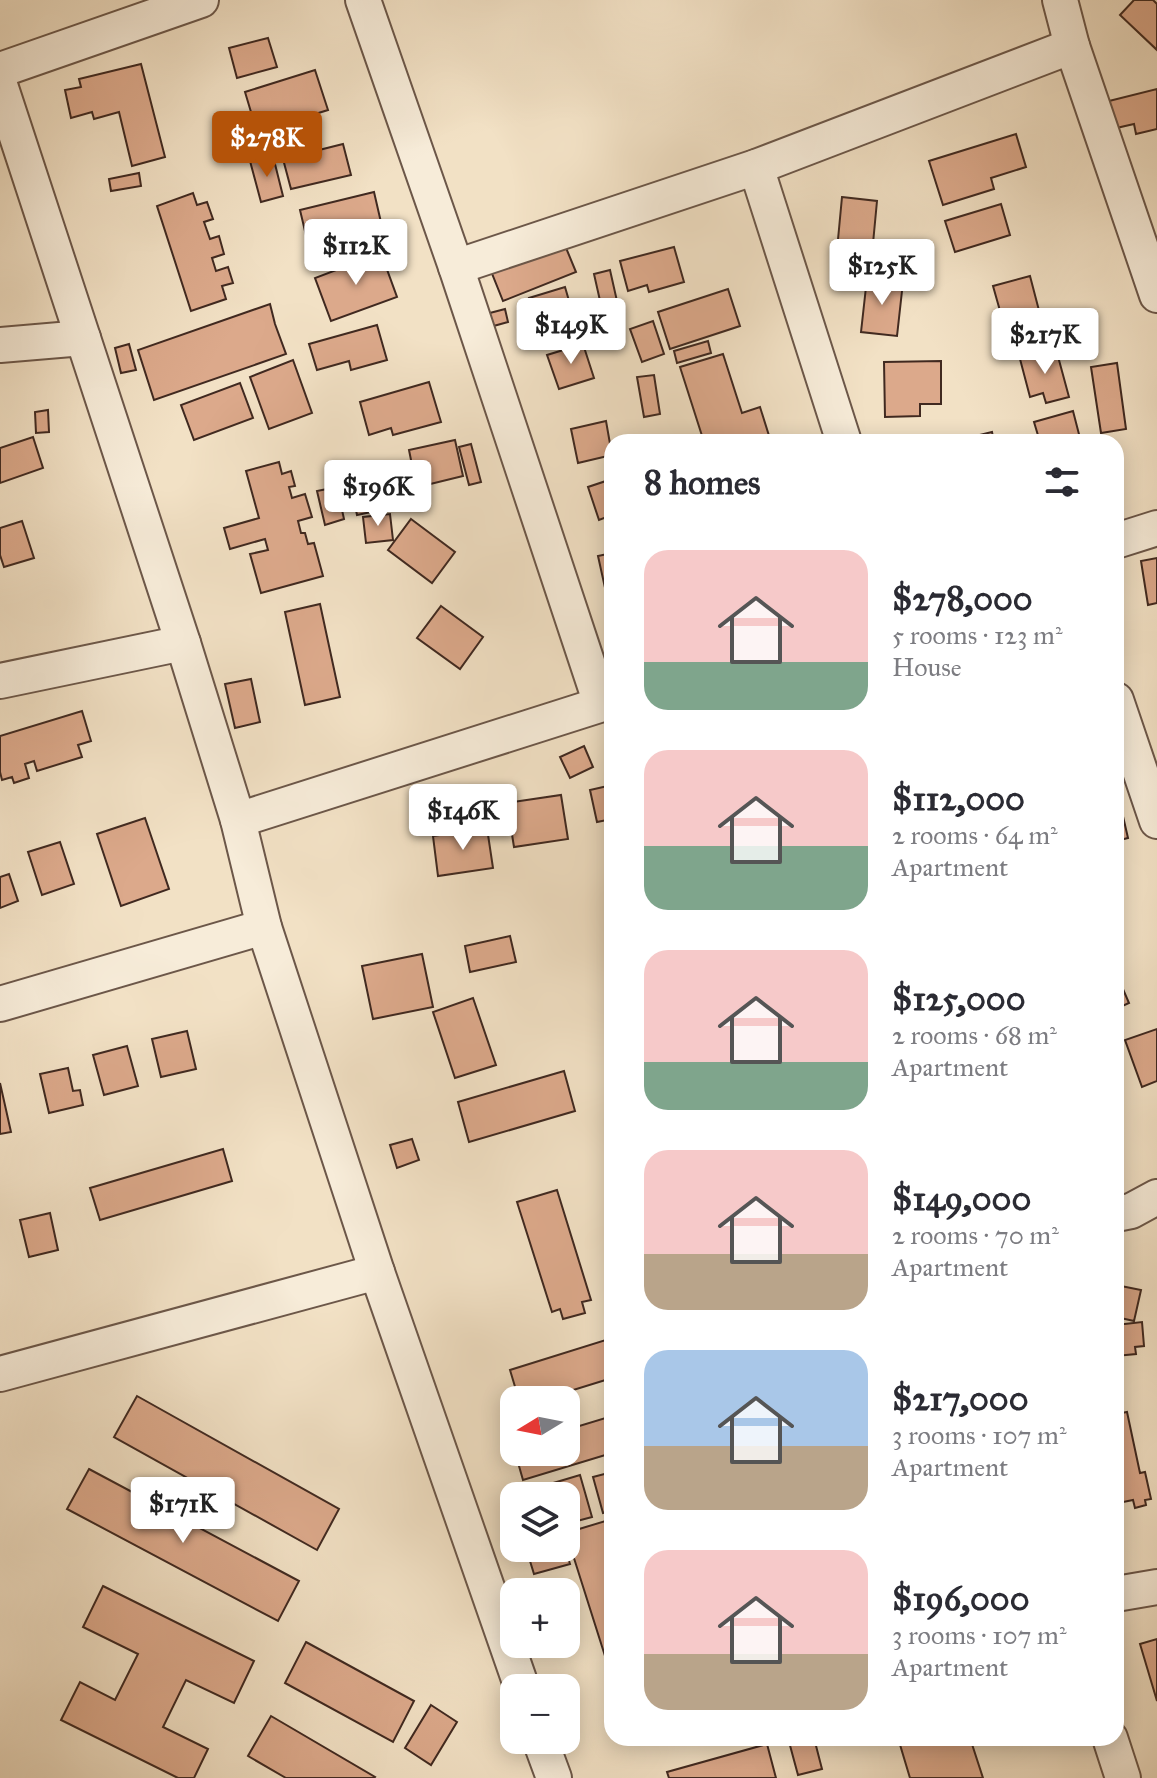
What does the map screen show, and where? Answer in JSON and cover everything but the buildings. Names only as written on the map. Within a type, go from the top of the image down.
[{"type":"street","points":[[0,70],[201,0]]},
{"type":"street","points":[[363,0],[604,696]]},
{"type":"street","points":[[1060,0],[1072,46],[1157,295]]},
{"type":"street","points":[[456,267],[756,167],[1072,46]]},
{"type":"street","points":[[0,85],[183,643],[238,820],[264,927],[377,1272],[517,1674]]},
{"type":"street","points":[[756,167],[841,434]]},
{"type":"street","points":[[0,345],[83,338]]},
{"type":"street","points":[[1124,538],[1157,528]]},
{"type":"street","points":[[0,681],[183,643]]},
{"type":"street","points":[[238,820],[604,703]]},
{"type":"street","points":[[1124,724],[1157,821]]},
{"type":"street","points":[[0,1004],[264,927]]},
{"type":"street","points":[[1124,1212],[1157,1197]]},
{"type":"street","points":[[0,1374],[377,1272]]},
{"type":"street","points":[[1124,1593],[1157,1587]]},
{"type":"street","points":[[1113,1746],[1123,1778]]},
{"type":"street","points":[[545,1754],[554,1778]]}]
